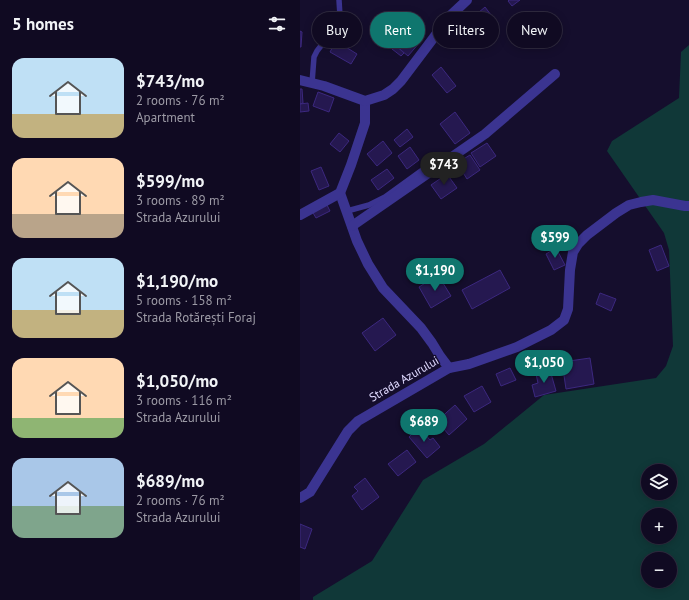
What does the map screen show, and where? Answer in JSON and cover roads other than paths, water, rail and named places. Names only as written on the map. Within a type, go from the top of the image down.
[{"type":"street","points":[[300,80],[324,86],[365,101],[384,95],[401,81],[450,16],[467,0]]},
{"type":"street","points":[[352,226],[485,134],[555,74]]},
{"type":"street","points":[[300,215],[340,193],[365,123],[365,101]]},
{"type":"street","points":[[340,193],[357,241],[368,264],[383,288],[421,328],[449,368]]},
{"type":"street","name":"Strada Azurului","points":[[300,498],[310,492],[348,431],[358,421],[449,368],[469,364],[517,347],[552,330],[564,320],[568,309],[570,270],[573,252],[578,244],[587,235],[616,213],[629,205],[653,200],[689,206]]},
{"type":"lane","points":[[312,83],[314,57],[337,25],[340,16],[339,0]]},
{"type":"lane","points":[[347,211],[385,197],[432,163]]}]
